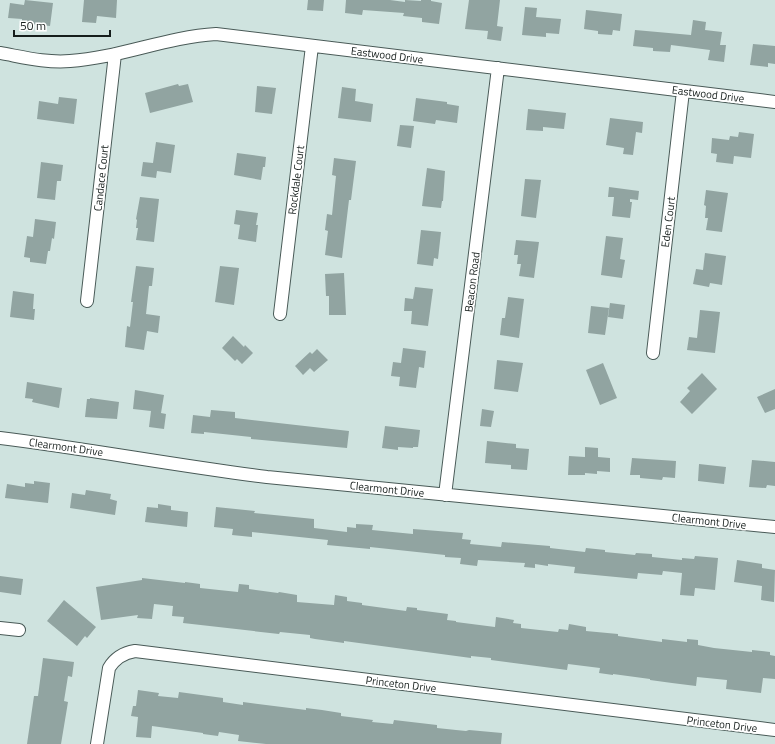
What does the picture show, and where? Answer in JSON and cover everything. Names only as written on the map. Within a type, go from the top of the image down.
[{"type":"street","name":"Eastwood Drive","points":[[0,54],[47,61],[68,62],[115,54],[195,35],[216,34],[775,102]]},
{"type":"street","name":"Rockdale Court","points":[[280,314],[312,46]]},
{"type":"street","name":"Candace Court","points":[[88,301],[115,54]]},
{"type":"street","name":"Beacon Road","points":[[445,495],[498,68]]},
{"type":"street","name":"Eden Court","points":[[653,353],[683,91]]},
{"type":"street","name":"Clearmont Drive","points":[[0,438],[62,446],[216,471],[775,527]]},
{"type":"street","points":[[0,628],[18,630]]},
{"type":"street","name":"Princeton Drive","points":[[97,744],[110,668],[116,658],[122,654],[135,651],[775,730]]},
{"type":"building","points":[[25,0],[53,3],[50,26],[22,23],[22,19],[8,18],[10,3],[24,5]]},
{"type":"building","points":[[84,0],[117,0],[116,18],[97,16],[96,23],[82,22]]},
{"type":"building","points":[[308,0],[324,0],[323,11],[307,10]]},
{"type":"building","points":[[346,0],[390,0],[405,2],[405,0],[431,0],[442,3],[439,24],[422,22],[422,18],[403,16],[404,13],[363,10],[362,15],[345,13]]},
{"type":"building","points":[[469,0],[500,0],[497,26],[503,27],[501,41],[487,39],[488,31],[465,29]]},
{"type":"building","points":[[525,7],[537,8],[536,17],[561,19],[559,34],[546,33],[546,37],[522,35]]},
{"type":"building","points":[[586,10],[622,14],[620,31],[613,30],[612,35],[598,34],[598,31],[584,29]]},
{"type":"building","points":[[693,20],[706,22],[705,30],[722,32],[720,45],[726,45],[724,62],[708,60],[710,50],[671,45],[670,52],[653,51],[653,48],[633,46],[635,30],[691,35]]},
{"type":"building","points":[[753,44],[775,46],[775,64],[768,63],[768,67],[750,65]]},
{"type":"building","points":[[178,84],[179,86],[188,84],[193,102],[150,113],[145,93]]},
{"type":"building","points":[[257,86],[276,88],[272,114],[255,112]]},
{"type":"building","points":[[342,87],[356,89],[355,101],[373,104],[371,122],[338,118]]},
{"type":"building","points":[[59,97],[77,99],[74,124],[37,119],[39,101],[58,104]]},
{"type":"building","points":[[416,98],[447,102],[447,104],[459,106],[457,123],[436,120],[435,124],[413,121]]},
{"type":"building","points":[[528,109],[566,113],[564,129],[543,127],[543,131],[526,130]]},
{"type":"building","points":[[610,118],[643,122],[642,133],[636,132],[633,155],[623,154],[624,148],[606,145]]},
{"type":"building","points":[[400,125],[414,126],[411,148],[397,146]]},
{"type":"building","points":[[739,132],[754,134],[751,158],[734,156],[733,164],[716,162],[717,154],[711,153],[712,138],[729,140],[730,136],[738,137]]},
{"type":"building","points":[[156,142],[175,145],[171,173],[157,171],[156,178],[141,176],[143,162],[153,163]]},
{"type":"building","points":[[237,153],[266,157],[261,180],[234,175]]},
{"type":"building","points":[[334,158],[356,161],[351,200],[349,200],[342,258],[325,255],[328,231],[325,230],[327,214],[332,215],[336,176],[332,175]]},
{"type":"building","points":[[41,162],[63,165],[61,181],[57,181],[55,200],[37,198]]},
{"type":"building","points":[[427,168],[445,171],[443,201],[441,208],[422,206]]},
{"type":"building","points":[[525,179],[541,180],[536,218],[521,216]]},
{"type":"building","points":[[609,187],[639,191],[638,200],[630,199],[630,202],[632,202],[630,218],[612,216],[614,197],[608,197]]},
{"type":"building","points":[[706,190],[728,193],[722,232],[706,230],[708,218],[705,218],[706,206],[704,205]]},
{"type":"building","points":[[140,197],[159,199],[154,242],[136,240],[138,228],[136,228],[136,219]]},
{"type":"building","points":[[236,210],[258,213],[256,242],[238,239],[240,225],[234,224]]},
{"type":"building","points":[[35,219],[56,222],[54,239],[52,238],[46,264],[30,262],[30,258],[24,257],[27,236],[33,237]]},
{"type":"building","points":[[421,230],[441,232],[438,259],[434,258],[433,266],[417,264]]},
{"type":"building","points":[[606,236],[623,238],[620,259],[625,260],[622,278],[601,275]]},
{"type":"building","points":[[516,240],[539,242],[534,278],[519,276],[521,264],[517,264],[518,255],[514,255]]},
{"type":"building","points":[[705,253],[726,256],[722,285],[710,283],[709,287],[693,284],[696,269],[703,270]]},
{"type":"building","points":[[136,266],[154,268],[152,286],[149,286],[146,314],[160,316],[158,333],[147,331],[144,350],[125,347],[127,326],[130,327],[133,302],[131,302]]},
{"type":"building","points":[[220,266],[239,268],[234,305],[215,302]]},
{"type":"building","points":[[344,273],[346,315],[329,315],[329,296],[326,296],[325,274]]},
{"type":"building","points":[[415,287],[433,289],[428,326],[411,324],[412,311],[404,311],[405,298],[413,299]]},
{"type":"building","points":[[13,291],[34,294],[34,320],[10,317]]},
{"type":"building","points":[[508,297],[524,299],[519,338],[500,335],[502,318],[505,318]]},
{"type":"building","points":[[610,303],[625,305],[623,319],[608,317]]},
{"type":"building","points":[[591,306],[609,308],[605,335],[588,333]]},
{"type":"building","points":[[700,310],[720,312],[715,353],[687,350],[689,337],[697,338]]},
{"type":"building","points":[[233,336],[244,347],[245,345],[253,353],[242,364],[237,359],[235,361],[222,348]]},
{"type":"building","points":[[403,348],[426,351],[424,368],[419,367],[416,388],[399,386],[400,377],[391,376],[393,362],[401,363]]},
{"type":"building","points":[[317,349],[328,360],[314,372],[310,368],[303,375],[295,366],[310,352],[312,354]]},
{"type":"building","points":[[497,360],[523,363],[518,392],[494,389]]},
{"type":"building","points":[[603,363],[617,398],[600,405],[586,370]]},
{"type":"building","points":[[702,373],[717,389],[692,414],[680,402],[690,391],[687,388]]},
{"type":"building","points":[[27,382],[62,388],[59,408],[32,402],[33,399],[25,398]]},
{"type":"building","points":[[775,389],[775,409],[765,413],[757,397]]},
{"type":"building","points":[[135,390],[164,395],[161,413],[166,414],[164,429],[149,427],[151,411],[133,409]]},
{"type":"building","points":[[90,398],[119,402],[117,419],[85,417],[87,399]]},
{"type":"building","points":[[482,409],[494,411],[491,427],[480,426]]},
{"type":"building","points":[[211,410],[235,412],[235,418],[349,431],[347,448],[251,439],[251,437],[204,432],[204,434],[191,433],[193,415],[210,417]]},
{"type":"building","points":[[385,426],[420,430],[418,447],[398,447],[398,450],[382,448]]},
{"type":"building","points":[[487,441],[516,444],[516,448],[529,449],[527,470],[511,469],[511,465],[485,463]]},
{"type":"building","points":[[585,447],[598,448],[598,457],[610,458],[610,472],[597,471],[597,474],[585,473],[585,475],[568,475],[569,456],[585,457]]},
{"type":"building","points":[[632,458],[676,461],[675,478],[663,477],[662,480],[640,478],[640,475],[630,475]]},
{"type":"building","points":[[752,460],[775,462],[775,486],[767,485],[766,488],[749,487]]},
{"type":"building","points":[[699,464],[726,467],[724,484],[698,481]]},
{"type":"building","points":[[34,481],[50,483],[48,503],[5,498],[7,484],[25,487],[25,483],[34,484]]},
{"type":"building","points":[[86,490],[111,494],[110,499],[117,501],[115,515],[70,508],[72,493],[85,495]]},
{"type":"building","points":[[158,504],[171,506],[171,510],[188,512],[187,527],[145,522],[147,507],[158,508]]},
{"type":"building","points":[[216,507],[255,511],[254,513],[314,519],[314,528],[347,532],[347,527],[356,528],[356,524],[373,525],[372,530],[413,534],[413,529],[463,533],[462,539],[471,540],[470,544],[501,547],[502,542],[550,546],[550,548],[585,552],[586,548],[605,550],[605,552],[635,555],[636,553],[652,554],[652,557],[682,560],[682,558],[694,559],[695,556],[718,558],[715,590],[695,588],[694,596],[680,595],[682,573],[663,571],[662,575],[638,573],[637,579],[574,573],[575,567],[548,564],[548,566],[535,564],[535,568],[524,567],[525,563],[478,560],[477,566],[460,564],[461,558],[445,557],[445,555],[370,547],[370,549],[327,545],[328,540],[252,532],[252,537],[232,535],[233,529],[214,527]]},
{"type":"building","points":[[737,560],[762,564],[762,568],[775,570],[774,602],[761,600],[762,586],[734,582]]},
{"type":"building","points":[[0,576],[23,579],[21,595],[0,592]]},
{"type":"building","points":[[142,578],[200,584],[200,588],[238,592],[239,584],[249,585],[249,589],[297,595],[297,602],[334,605],[335,595],[347,597],[347,601],[362,603],[362,605],[406,611],[407,607],[417,608],[417,610],[448,614],[447,620],[495,627],[496,617],[514,620],[513,623],[521,624],[521,628],[558,632],[559,629],[568,630],[569,624],[586,627],[586,631],[618,634],[618,636],[662,642],[662,639],[687,642],[687,639],[698,640],[698,645],[714,648],[752,652],[752,650],[770,652],[770,655],[775,656],[775,679],[763,678],[761,693],[726,689],[727,680],[697,677],[696,686],[599,673],[600,668],[568,664],[567,670],[491,660],[491,658],[471,656],[471,658],[344,641],[344,643],[310,638],[310,635],[280,632],[279,634],[183,623],[184,617],[172,616],[173,606],[154,604],[152,619],[137,618],[138,615],[101,620],[96,587],[142,580]]},
{"type":"building","points":[[64,600],[96,627],[87,638],[85,636],[77,646],[47,621]]},
{"type":"building","points":[[43,658],[74,662],[72,677],[68,676],[64,701],[68,702],[61,744],[27,744],[34,696],[38,696]]},
{"type":"building","points":[[138,690],[159,693],[158,696],[178,698],[179,692],[223,698],[223,702],[243,705],[243,702],[306,710],[306,708],[322,710],[341,713],[341,716],[373,720],[372,722],[393,724],[394,720],[437,725],[437,728],[502,733],[501,744],[266,744],[238,741],[239,735],[219,732],[218,736],[152,726],[151,738],[136,737],[138,717],[131,716],[133,706],[136,706]]}]
